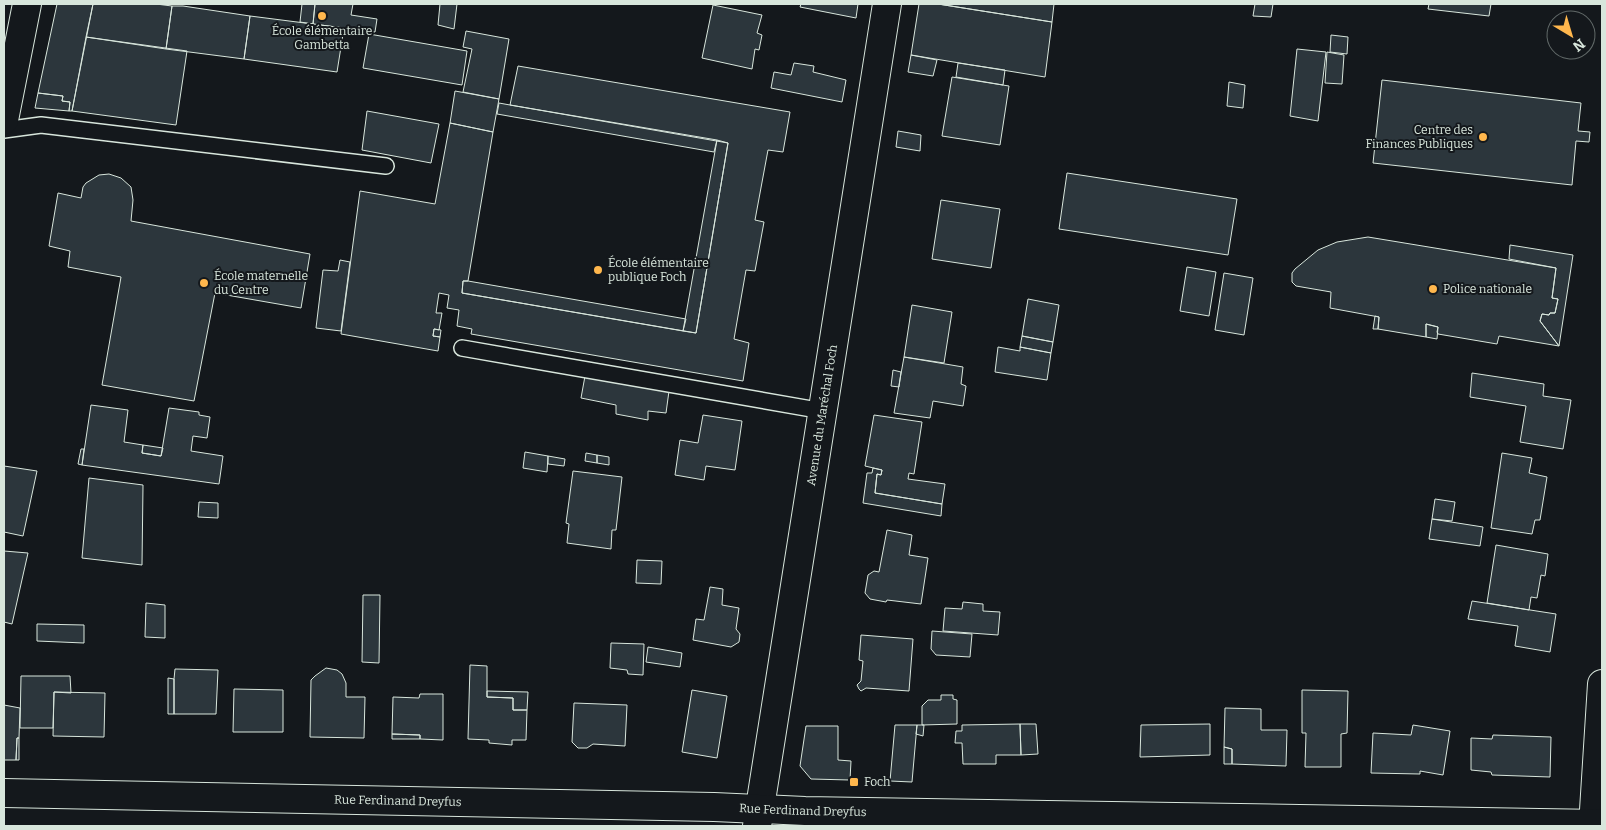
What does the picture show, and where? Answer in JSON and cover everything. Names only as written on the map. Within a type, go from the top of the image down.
[{"type":"street","points":[[4,120],[27,4]]},
{"type":"street","name":"Avenue du Maréchal Foch","points":[[758,818],[888,4]]},
{"type":"street","points":[[1596,825],[1602,684]]},
{"type":"street","name":"Rue Ferdinand Dreyfus","points":[[4,793],[714,807],[758,818],[1596,825]]},
{"type":"lane","points":[[4,130],[41,125],[386,166]]},
{"type":"lane","points":[[462,348],[822,412]]},
{"type":"building","points":[[57,4],[93,4],[72,111],[69,111],[70,102],[62,101],[63,96],[38,93]]},
{"type":"building","points":[[93,4],[156,4],[172,6],[166,49],[86,37]]},
{"type":"building","points":[[302,4],[315,4],[313,24],[300,22]]},
{"type":"building","points":[[315,4],[353,4],[351,15],[377,19],[375,32],[313,24]]},
{"type":"building","points":[[440,4],[457,4],[454,29],[438,25]]},
{"type":"building","points":[[801,4],[858,4],[856,18],[800,7]]},
{"type":"building","points":[[919,4],[938,4],[1052,22],[1045,77],[911,55]]},
{"type":"building","points":[[938,4],[1054,4],[1052,22]]},
{"type":"building","points":[[1255,4],[1273,4],[1271,17],[1253,16]]},
{"type":"building","points":[[1429,4],[1491,4],[1489,16],[1428,9]]},
{"type":"building","points":[[713,5],[762,15],[757,33],[762,35],[759,50],[755,49],[752,69],[702,58]]},
{"type":"building","points":[[172,6],[250,16],[244,59],[166,49]]},
{"type":"building","points":[[250,16],[344,28],[337,72],[244,59]]},
{"type":"building","points":[[466,31],[509,39],[499,99],[463,92],[472,49],[463,47]]},
{"type":"building","points":[[369,34],[467,51],[462,85],[363,68]]},
{"type":"building","points":[[1331,35],[1348,37],[1347,54],[1330,52]]},
{"type":"building","points":[[86,37],[187,51],[176,125],[72,111]]},
{"type":"building","points":[[1297,49],[1326,52],[1318,121],[1290,116]]},
{"type":"building","points":[[1327,52],[1344,55],[1342,84],[1325,83]]},
{"type":"building","points":[[911,55],[937,60],[933,76],[908,72]]},
{"type":"building","points":[[794,63],[814,66],[813,72],[846,80],[842,102],[771,88],[774,72],[791,75]]},
{"type":"building","points":[[958,63],[1005,70],[1003,85],[956,77]]},
{"type":"building","points":[[518,66],[790,112],[783,152],[768,150],[755,220],[764,222],[755,271],[746,270],[734,339],[749,343],[743,381],[471,334],[472,329],[457,326],[459,310],[447,308],[449,295],[439,293],[436,313],[442,313],[439,330],[434,329],[433,336],[440,337],[438,351],[341,334],[360,191],[435,204],[450,123],[493,132],[468,281],[463,281],[462,293],[696,333],[728,143],[510,105]]},
{"type":"building","points":[[952,77],[1009,86],[1000,145],[942,136]]},
{"type":"building","name":"Centre des Finances Publiques","points":[[1382,80],[1581,103],[1578,131],[1590,132],[1589,142],[1576,141],[1572,185],[1373,163]]},
{"type":"building","points":[[1229,82],[1245,85],[1243,108],[1227,106]]},
{"type":"building","points":[[455,91],[499,99],[493,132],[450,123]]},
{"type":"building","points":[[38,93],[63,96],[62,101],[70,102],[69,111],[35,108]]},
{"type":"building","points":[[499,103],[717,140],[714,152],[497,114]]},
{"type":"building","points":[[367,111],[439,124],[431,163],[362,150]]},
{"type":"building","points":[[898,131],[921,135],[920,151],[896,147]]},
{"type":"building","points":[[717,140],[728,143],[696,333],[683,331]]},
{"type":"building","points":[[1067,173],[1237,199],[1228,255],[1059,229]]},
{"type":"building","points":[[109,174],[121,178],[131,187],[133,200],[131,221],[310,254],[301,308],[215,293],[194,401],[102,385],[121,277],[68,267],[70,251],[49,246],[58,193],[81,198],[83,187],[86,183],[99,175]]},
{"type":"building","points":[[941,200],[1000,209],[991,268],[932,259]]},
{"type":"building","name":"Police nationale","points":[[1368,237],[1556,268],[1552,298],[1558,299],[1555,313],[1550,313],[1549,315],[1542,314],[1540,321],[1559,346],[1499,336],[1497,344],[1438,334],[1438,327],[1426,324],[1426,337],[1378,329],[1379,317],[1330,308],[1331,292],[1296,286],[1292,282],[1292,273],[1295,269],[1318,250],[1337,242]]},
{"type":"building","points":[[1510,245],[1573,255],[1559,346],[1540,321],[1542,314],[1549,315],[1550,313],[1555,313],[1558,299],[1552,298],[1556,268],[1509,259]]},
{"type":"building","points":[[340,260],[350,262],[341,331],[316,328],[323,270],[338,271]]},
{"type":"building","points":[[1187,267],[1216,272],[1209,316],[1180,311]]},
{"type":"building","points":[[1224,273],[1253,278],[1244,335],[1215,330]]},
{"type":"building","points":[[463,281],[686,319],[683,331],[462,293]]},
{"type":"building","points":[[1028,299],[1059,305],[1053,342],[1022,336]]},
{"type":"building","points":[[912,305],[952,312],[944,363],[904,357]]},
{"type":"building","points":[[1375,316],[1379,317],[1378,329],[1373,329]]},
{"type":"building","points":[[1426,324],[1438,327],[1437,339],[1426,337]]},
{"type":"building","points":[[434,329],[441,330],[440,337],[433,336]]},
{"type":"building","points":[[1022,336],[1053,342],[1051,353],[1020,347]]},
{"type":"building","points":[[998,347],[1020,351],[1020,347],[1051,353],[1047,380],[995,372]]},
{"type":"building","points":[[904,357],[963,367],[961,384],[966,386],[963,406],[933,401],[930,418],[894,413]]},
{"type":"building","points":[[893,370],[901,372],[899,387],[891,386]]},
{"type":"building","points":[[1472,373],[1544,384],[1543,396],[1571,400],[1563,449],[1520,442],[1526,406],[1470,397]]},
{"type":"building","points":[[585,376],[669,391],[666,413],[648,411],[648,420],[616,414],[616,405],[581,398]]},
{"type":"building","points":[[91,405],[128,410],[124,442],[143,445],[142,453],[161,456],[169,408],[199,412],[199,415],[210,417],[207,438],[193,436],[191,451],[223,456],[219,484],[82,465]]},
{"type":"building","points":[[703,415],[742,421],[735,470],[706,466],[704,480],[675,475],[680,440],[698,443]]},
{"type":"building","points":[[874,415],[922,422],[914,474],[909,473],[908,479],[945,484],[942,504],[875,493],[877,474],[881,475],[882,470],[865,466]]},
{"type":"building","points":[[143,445],[163,448],[161,456],[142,453]]},
{"type":"building","points":[[81,449],[84,449],[82,465],[78,464]]},
{"type":"building","points":[[525,452],[548,456],[547,472],[523,468]]},
{"type":"building","points":[[586,453],[597,455],[597,463],[585,461]]},
{"type":"building","points":[[1502,453],[1532,458],[1529,473],[1547,477],[1540,520],[1535,520],[1532,534],[1491,528]]},
{"type":"building","points":[[597,455],[609,457],[609,465],[597,463]]},
{"type":"building","points":[[548,456],[565,459],[564,466],[548,464]]},
{"type":"building","points":[[4,466],[37,471],[23,536],[4,532]]},
{"type":"building","points":[[873,468],[882,470],[881,475],[877,474],[875,493],[942,504],[941,516],[863,503],[867,473],[872,473]]},
{"type":"building","points":[[573,471],[622,477],[616,530],[612,530],[611,549],[567,543],[569,524],[566,523]]},
{"type":"building","points":[[89,478],[143,485],[142,565],[82,558]]},
{"type":"building","points":[[1435,499],[1455,502],[1452,521],[1432,519]]},
{"type":"building","points":[[199,502],[218,503],[218,518],[198,517]]},
{"type":"building","points":[[1432,519],[1483,527],[1480,546],[1429,539]]},
{"type":"building","points":[[887,530],[912,535],[909,555],[928,558],[921,604],[870,599],[865,593],[868,575],[874,571],[879,572]]},
{"type":"building","points":[[1496,545],[1548,554],[1545,576],[1541,575],[1537,598],[1531,597],[1529,610],[1487,603]]},
{"type":"building","points":[[4,551],[28,553],[12,624],[4,622]]},
{"type":"building","points":[[637,560],[662,561],[661,584],[636,583]]},
{"type":"building","points":[[710,587],[723,589],[722,605],[739,608],[736,629],[740,634],[739,642],[731,647],[693,640],[696,619],[704,620]]},
{"type":"building","points":[[363,595],[380,595],[379,663],[362,662]]},
{"type":"building","points":[[1472,601],[1556,614],[1550,652],[1515,646],[1518,626],[1468,619]]},
{"type":"building","points":[[963,602],[983,604],[983,611],[1000,612],[998,635],[943,631],[945,608],[962,609]]},
{"type":"building","points":[[146,603],[165,605],[165,638],[145,637]]},
{"type":"building","points":[[37,624],[84,625],[84,643],[37,641]]},
{"type":"building","points":[[932,631],[972,634],[970,657],[936,655],[931,649]]},
{"type":"building","points":[[861,635],[913,639],[909,691],[866,688],[861,691],[859,689],[857,685],[861,681],[863,661],[859,660]]},
{"type":"building","points":[[611,643],[644,644],[643,675],[628,674],[627,670],[610,668]]},
{"type":"building","points":[[648,647],[682,653],[680,667],[646,662]]},
{"type":"building","points":[[470,665],[487,666],[487,697],[513,698],[513,710],[527,710],[526,740],[512,740],[512,745],[489,743],[489,740],[468,739]]},
{"type":"building","points":[[326,668],[337,670],[342,674],[346,683],[346,697],[365,697],[364,738],[310,737],[311,680]]},
{"type":"building","points":[[175,669],[218,670],[216,714],[174,714]]},
{"type":"building","points":[[21,676],[70,676],[71,693],[54,692],[53,728],[20,728]]},
{"type":"building","points":[[168,678],[174,679],[174,714],[168,714]]},
{"type":"building","points":[[234,689],[283,690],[283,732],[233,732]]},
{"type":"building","points":[[692,690],[727,696],[717,758],[682,752]]},
{"type":"building","points":[[1302,690],[1348,691],[1347,733],[1341,734],[1341,767],[1305,767],[1306,733],[1302,733]]},
{"type":"building","points":[[487,691],[528,692],[527,710],[513,710],[513,698],[487,697]]},
{"type":"building","points":[[54,692],[105,693],[104,737],[53,736]]},
{"type":"building","points":[[420,694],[443,694],[443,740],[420,739],[420,735],[392,734],[393,697],[419,698]]},
{"type":"building","points":[[941,695],[953,695],[953,699],[957,700],[957,724],[922,725],[922,706],[928,700],[941,700]]},
{"type":"building","points":[[574,703],[627,705],[625,746],[593,744],[587,748],[578,748],[572,742]]},
{"type":"building","points":[[4,705],[20,708],[16,760],[4,760]]},
{"type":"building","points":[[1225,708],[1261,709],[1261,730],[1287,730],[1286,766],[1232,764],[1232,749],[1224,747]]},
{"type":"building","points":[[1020,724],[1021,755],[996,755],[996,764],[963,764],[962,743],[955,743],[956,731],[962,731],[962,725]]},
{"type":"building","points":[[1020,724],[1036,724],[1038,754],[1021,755]]},
{"type":"building","points":[[1210,724],[1210,755],[1140,757],[1141,725]]},
{"type":"building","points":[[895,725],[917,725],[912,782],[890,781]]},
{"type":"building","points":[[917,725],[924,725],[923,736],[916,734]]},
{"type":"building","points":[[1413,725],[1450,731],[1443,775],[1420,771],[1420,774],[1371,773],[1373,733],[1411,735]]},
{"type":"building","points":[[806,726],[838,726],[838,760],[851,761],[850,780],[811,779],[800,766]]},
{"type":"building","points":[[392,734],[420,735],[420,739],[392,739]]},
{"type":"building","points":[[1493,735],[1551,737],[1550,777],[1492,775],[1491,772],[1471,770],[1471,738],[1492,739]]},
{"type":"building","points":[[17,738],[19,738],[19,760],[16,760]]},
{"type":"building","points":[[1224,747],[1232,749],[1232,764],[1224,764]]},
{"type":"place","name":"École élémentaire Gambetta","points":[[322,16]]},
{"type":"place","name":"Centre des Finances Publiques","points":[[1483,137]]},
{"type":"place","name":"École élémentaire publique Foch","points":[[598,270]]},
{"type":"place","name":"École maternelle du Centre","points":[[204,283]]},
{"type":"place","name":"Police nationale","points":[[1433,289]]},
{"type":"place","name":"Foch","points":[[854,782]]}]
